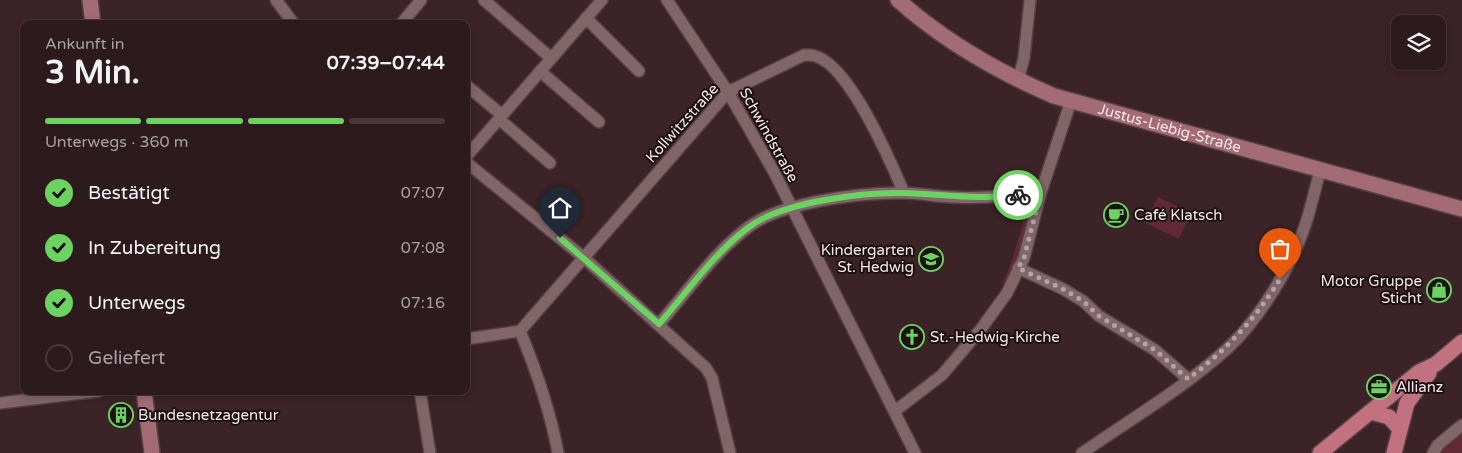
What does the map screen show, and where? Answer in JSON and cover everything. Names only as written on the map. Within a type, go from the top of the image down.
[{"type":"main road","points":[[90,0],[92,20]]},
{"type":"main road","name":"Justus-Liebig-Straße","points":[[898,0],[936,30],[1018,80],[1071,102],[1462,210]]},
{"type":"main road","points":[[1394,453],[1406,403],[1436,364],[1462,342]]},
{"type":"main road","points":[[1320,453],[1419,372],[1436,364]]},
{"type":"main road","points":[[145,395],[152,453]]},
{"type":"main road","points":[[1371,412],[1383,414],[1399,428]]},
{"type":"street","points":[[276,0],[289,20]]},
{"type":"street","points":[[404,20],[421,0]]},
{"type":"street","points":[[484,0],[551,58]]},
{"type":"street","points":[[470,152],[602,0]]},
{"type":"street","name":"Schwindstraße","points":[[667,0],[728,92],[774,172],[915,453]]},
{"type":"street","points":[[1018,80],[1024,58],[1030,0]]},
{"type":"street","points":[[586,18],[639,71]]},
{"type":"street","name":"Kollwitzstraße","points":[[520,332],[583,257],[728,92],[804,55],[815,55],[822,59],[840,77],[872,123],[904,193]]},
{"type":"street","points":[[540,70],[599,122]]},
{"type":"street","points":[[470,89],[550,163]]},
{"type":"street","points":[[895,411],[942,375],[1007,293],[1024,258],[1041,192],[1071,102]]},
{"type":"street","points":[[470,165],[583,257],[706,368],[712,378],[730,453]]},
{"type":"street","points":[[1082,453],[1188,379],[1228,347],[1272,292],[1305,227],[1320,170]]},
{"type":"street","points":[[659,324],[726,246],[750,226],[769,216],[791,208],[864,195],[904,193],[954,197],[1003,197],[1041,192]]},
{"type":"street","points":[[1018,268],[1063,289],[1083,301],[1099,316],[1155,350],[1188,379]]},
{"type":"street","points":[[470,338],[520,332],[540,377],[551,414],[558,453]]},
{"type":"street","points":[[0,403],[66,395]]},
{"type":"street","points":[[421,395],[430,453]]},
{"type":"street","points":[[1433,453],[1438,445],[1462,425]]},
{"type":"shaded area","points":[[1158,197],[1191,213],[1179,239],[1145,223]]},
{"type":"shaded area","points":[[1024,219],[1031,220],[1007,285],[1002,284],[1011,264]]},
{"type":"shaded area","points":[[1462,433],[1462,453],[1440,453]]},
{"type":"way so far","points":[[1018,195],[1041,192],[1024,258],[1018,268],[1063,289],[1083,301],[1099,316],[1155,350],[1188,379],[1228,347],[1264,305],[1280,279]]},
{"type":"place","name":"Café Klatsch","points":[[1116,215]]},
{"type":"place","name":"Kindergarten St. Hedwig","points":[[931,259]]},
{"type":"place","name":"Motor Gruppe Sticht","points":[[1439,290]]},
{"type":"place","name":"St.-Hedwig-Kirche","points":[[912,337]]},
{"type":"place","name":"Allianz","points":[[1379,387]]},
{"type":"place","name":"Bundesnetzagentur","points":[[121,415]]},
{"type":"route","points":[[560,238],[659,324],[726,246],[750,226],[769,216],[791,208],[864,195],[904,193],[954,197],[1003,197],[1018,195]]}]
